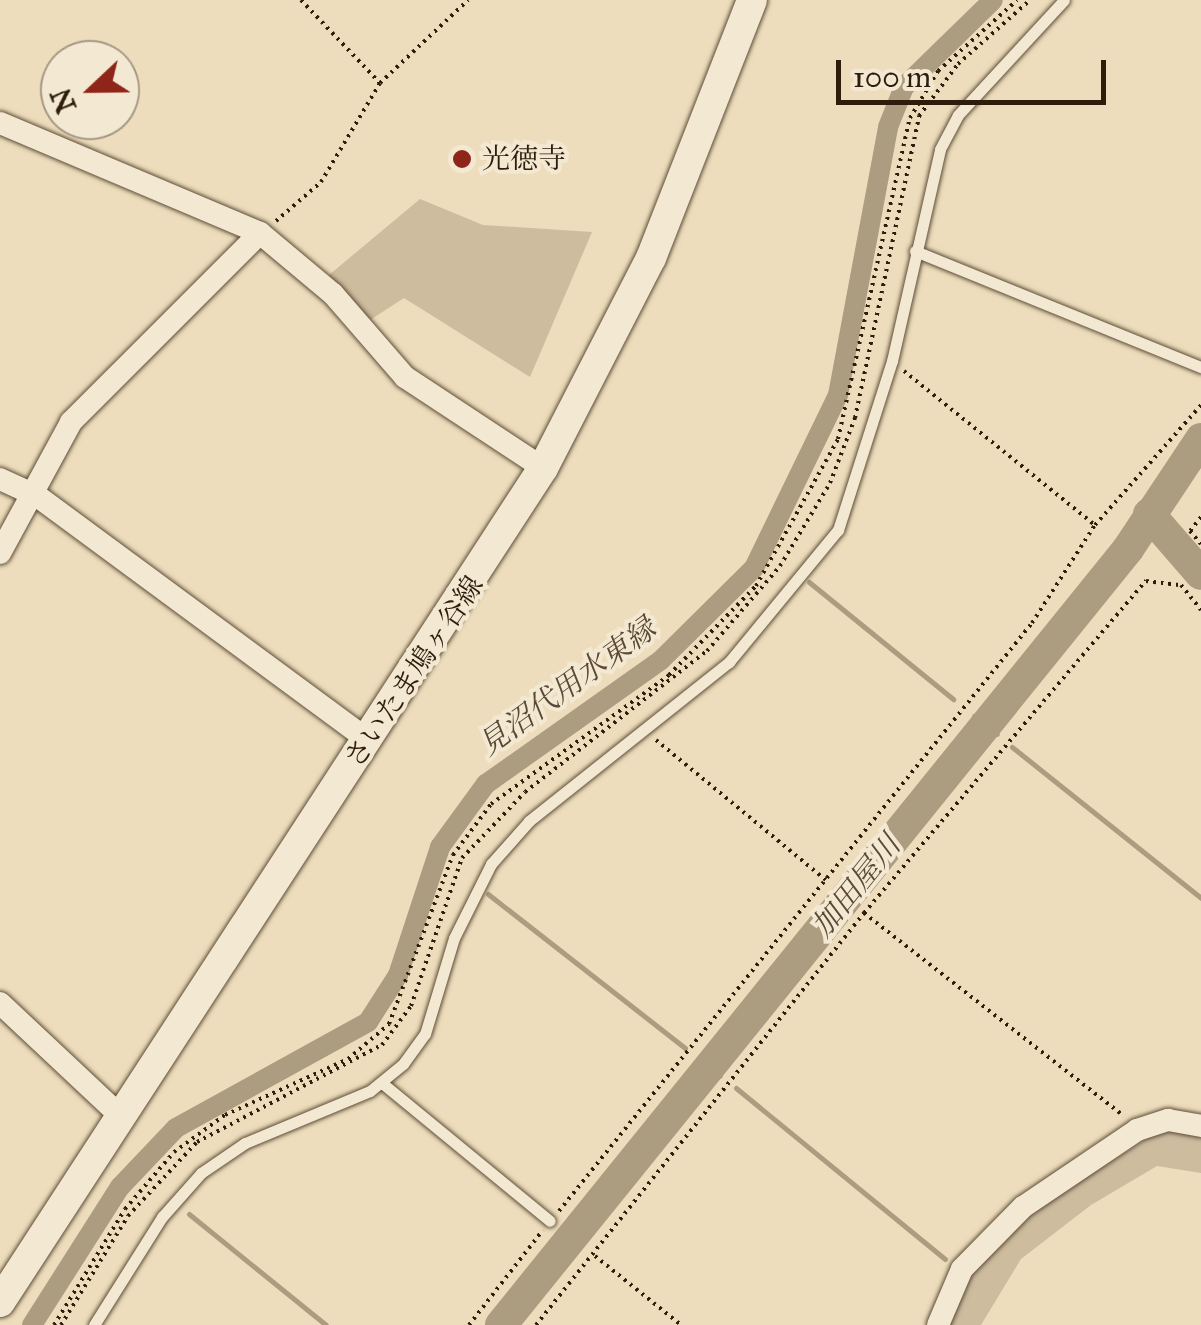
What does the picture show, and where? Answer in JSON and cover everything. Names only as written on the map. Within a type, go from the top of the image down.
[{"type":"main road","name":"さいたま鳩ヶ谷線","points":[[0,1302],[116,1112],[369,741],[542,468],[651,258],[752,0]]},
{"type":"street","points":[[0,123],[260,233],[332,294],[405,377],[542,468]]},
{"type":"street","points":[[0,553],[37,496],[71,422],[260,233]]},
{"type":"street","points":[[0,478],[37,496],[369,741]]},
{"type":"street","points":[[0,1003],[116,1112]]},
{"type":"street","points":[[938,1325],[950,1285],[999,1226],[1137,1130],[1168,1120],[1201,1126]]},
{"type":"lane","points":[[94,1325],[141,1246],[201,1173],[245,1143],[382,1083],[425,1034],[459,926],[490,864],[530,821],[649,734],[730,662],[838,530],[892,360],[915,252],[948,130],[1064,0]]},
{"type":"lane","points":[[915,252],[1201,367]]},
{"type":"lane","points":[[382,1083],[550,1221]]},
{"type":"path","points":[[301,0],[380,83]]},
{"type":"path","points":[[260,233],[320,182],[380,83],[468,0]]},
{"type":"path","points":[[54,1325],[125,1209],[174,1152],[225,1115],[348,1059],[389,1024],[452,855],[491,804],[670,675],[756,586],[838,439],[910,118],[938,71],[1017,0]]},
{"type":"path","points":[[61,1325],[138,1203],[197,1142],[382,1045],[410,1006],[462,858],[525,792],[707,651],[780,566],[830,483],[855,418],[920,116],[958,64],[1030,0]]},
{"type":"path","points":[[892,360],[1095,525]]},
{"type":"path","points":[[470,1325],[1032,623],[1095,525],[1201,405]]},
{"type":"path","points":[[1201,517],[1190,531],[1201,544]]},
{"type":"path","points":[[536,1325],[864,913],[1146,581],[1181,585],[1201,610]]},
{"type":"path","points":[[649,734],[826,880]]},
{"type":"path","points":[[864,913],[1137,1130]]},
{"type":"path","points":[[594,1255],[681,1325]]},
{"type":"shaded area","points":[[420,199],[483,225],[592,232],[530,377],[404,298],[367,322],[329,275]]},
{"type":"shaded area","points":[[1164,1128],[1201,1138],[1201,1173],[1157,1166],[1091,1205],[1021,1259],[981,1325],[947,1325],[955,1294],[1020,1219]]},
{"type":"waterway","name":"見沼代用水東縁","points":[[32,1325],[120,1187],[176,1128],[368,1022],[398,975],[440,847],[486,784],[661,660],[754,568],[838,395],[888,127],[904,87],[993,0]]},
{"type":"waterway","name":"加田屋川","points":[[501,1325],[1128,549],[1201,439]]},
{"type":"waterway","points":[[1149,514],[1201,574]]},
{"type":"waterway","points":[[809,582],[953,699]]},
{"type":"waterway","name":"加田屋川","points":[[974,716],[997,734]]},
{"type":"waterway","points":[[1012,747],[1201,898]]},
{"type":"waterway","points":[[488,894],[685,1048]]},
{"type":"waterway","name":"加田屋川","points":[[699,1060],[720,1076]]},
{"type":"waterway","points":[[736,1088],[945,1259]]},
{"type":"waterway","points":[[189,1214],[326,1325]]},
{"type":"place","name":"光徳寺","points":[[462,159]]}]
